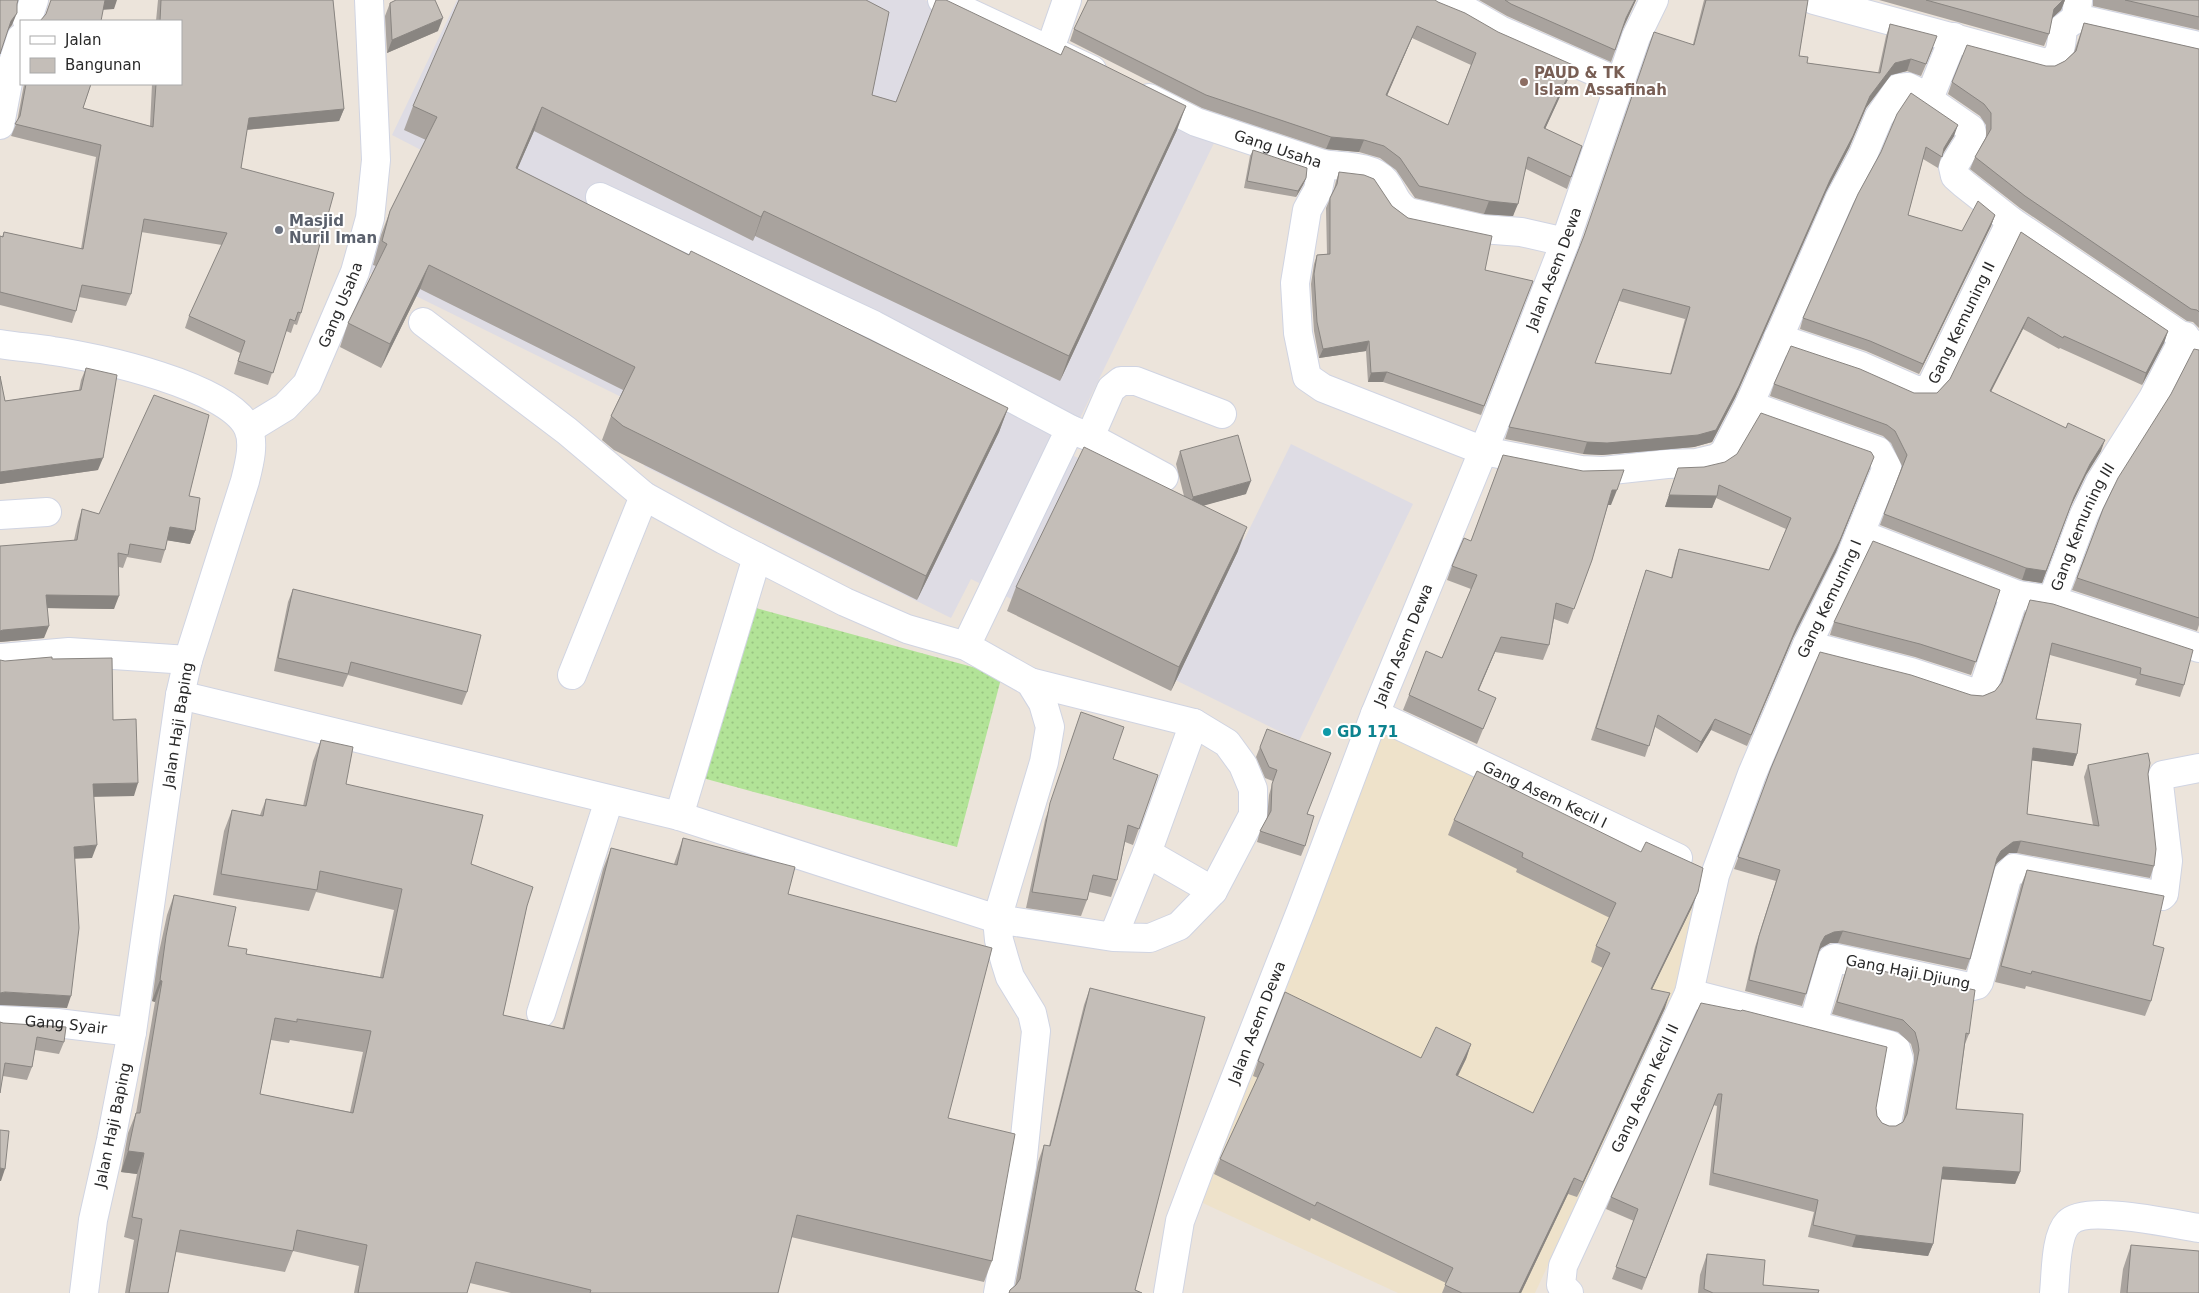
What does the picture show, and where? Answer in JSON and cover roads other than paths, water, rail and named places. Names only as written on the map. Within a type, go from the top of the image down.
[{"type":"street","name":"Gang Usaha","points":[[249,429],[285,407],[307,384],[354,272],[370,218],[376,160],[369,0]]},
{"type":"street","name":"Gang Usaha","points":[[942,0],[1050,49],[1196,122],[1323,164],[1318,190],[1307,210],[1295,282],[1298,332],[1307,377],[1323,388],[1484,451],[1581,470],[1603,471],[1696,463],[1717,458],[1724,453],[1749,405],[1840,198],[1863,155],[1879,118],[1899,88],[1903,86],[1916,91],[1928,101]]},
{"type":"street","points":[[1050,49],[1067,0]]},
{"type":"street","points":[[1440,0],[1466,11],[1500,30],[1621,83]]},
{"type":"street","name":"Jalan Asem Dewa","points":[[1168,1293],[1180,1221],[1302,908],[1375,714],[1484,451],[1565,242],[1636,38],[1654,0]]},
{"type":"street","points":[[1814,0],[2046,63],[2053,62],[2059,55],[2063,28],[2077,9],[2199,46]]},
{"type":"street","points":[[1954,37],[1928,101],[1971,129],[1970,138],[1952,167],[1955,176],[2012,221],[2192,342]]},
{"type":"street","points":[[0,124],[10,72],[20,41]]},
{"type":"street","points":[[1323,164],[1376,171],[1386,182],[1398,205],[1408,212],[1482,229],[1521,232],[1565,242]]},
{"type":"street","points":[[600,197],[874,325],[1164,477]]},
{"type":"street","name":"Gang Kemuning II","points":[[1778,338],[1860,366],[1916,390],[1926,390],[1932,384],[2012,221]]},
{"type":"street","points":[[180,695],[679,816],[997,919],[1113,937],[1150,938],[1179,926],[1213,892],[1253,815],[1253,789],[1243,765],[1227,743],[1194,723],[1030,682],[966,646],[907,629],[845,602],[757,557],[644,496],[567,431],[423,322]]},
{"type":"street","name":"Gang Kemuning III","points":[[1860,534],[2018,595],[2052,600],[2084,515],[2100,482],[2153,398],[2192,342]]},
{"type":"street","points":[[0,344],[54,351],[171,379],[219,402],[242,419],[249,429]]},
{"type":"street","points":[[966,646],[1080,433],[1111,389],[1121,381],[1136,382],[1222,414]]},
{"type":"street","name":"Gang Kemuning I","points":[[1715,875],[1752,774],[1807,645],[1850,558],[1887,467],[1878,451],[1749,405]]},
{"type":"street","name":"Jalan Haji Baping","points":[[84,1293],[93,1220],[132,1032],[180,695],[188,660],[245,480],[250,454],[249,429]]},
{"type":"street","points":[[572,675],[644,496]]},
{"type":"street","points":[[0,515],[47,512]]},
{"type":"street","points":[[679,816],[757,557]]},
{"type":"street","points":[[1807,645],[1911,672],[1958,689],[1978,692],[1983,689],[2008,612],[2013,600],[2018,595]]},
{"type":"street","points":[[2052,600],[2199,648]]},
{"type":"street","points":[[0,658],[69,652],[188,660]]},
{"type":"street","points":[[998,1293],[1022,1166],[1036,1032],[1032,1013],[1010,977],[998,940],[997,919],[1044,762],[1050,727],[1043,703],[1030,682]]},
{"type":"street","name":"Gang Asem Kecil I","points":[[1375,714],[1715,875]]},
{"type":"street","points":[[1113,937],[1147,853],[1194,723]]},
{"type":"street","name":"Gang Haji Djiung","points":[[1813,1024],[1832,959],[1835,958],[1969,987],[1977,985],[2008,874],[2014,868],[2162,896],[2164,894],[2168,861],[2160,784],[2161,778],[2163,775],[2199,768]]},
{"type":"street","points":[[541,1013],[609,800]]},
{"type":"street","points":[[1147,853],[1213,892]]},
{"type":"street","name":"Gang Asem Kecil II","points":[[1568,1293],[1561,1285],[1563,1266],[1690,993],[1715,875]]},
{"type":"street","points":[[1690,993],[1890,1045],[1896,1049],[1899,1059],[1886,1123]]},
{"type":"street","name":"Gang Syair","points":[[0,1020],[132,1032]]},
{"type":"street","points":[[2054,1293],[2059,1242],[2068,1222],[2077,1217],[2100,1214],[2199,1228]]},
{"type":"place","name":"PAUD & TK Islam Assafinah","points":[[1524,82]]},
{"type":"place","name":"Masjid Nuril Iman","points":[[279,230]]},
{"type":"place","name":"GD 171","points":[[1327,732]]}]
